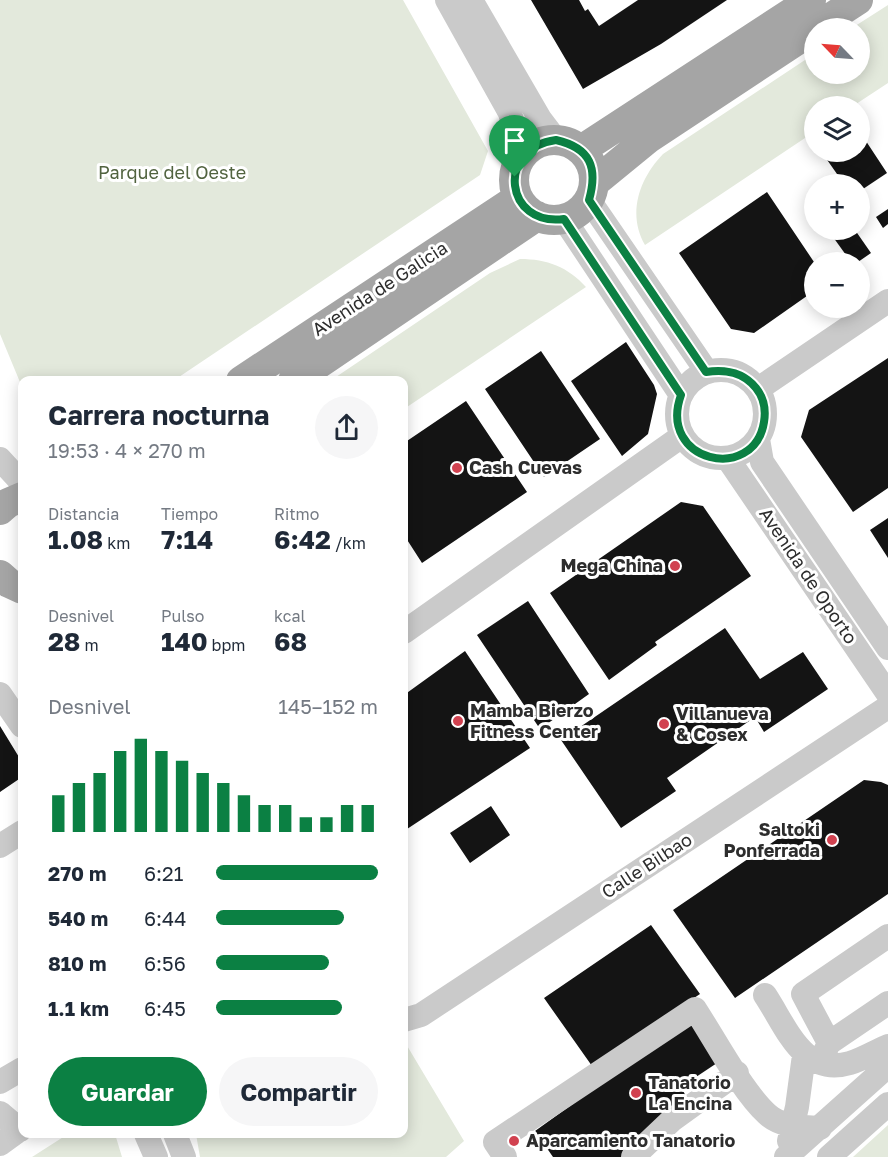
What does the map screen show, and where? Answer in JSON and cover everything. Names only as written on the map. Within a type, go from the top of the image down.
[{"type":"main road","points":[[568,145],[811,0]]},
{"type":"main road","points":[[831,18],[858,0]]},
{"type":"main road","points":[[591,191],[591,165],[568,145],[543,142],[531,148],[522,157],[515,177],[540,211],[574,215],[591,191],[649,138],[804,36]]},
{"type":"main road","name":"Avenida de Galicia","points":[[250,376],[540,211]]},
{"type":"main road","name":"Avenida de Galicia","points":[[300,376],[540,211]]},
{"type":"main road","points":[[0,510],[18,499]]},
{"type":"main road","points":[[0,576],[18,587]]},
{"type":"main road","points":[[0,597],[18,590]]},
{"type":"street","points":[[447,0],[510,113],[522,157]]},
{"type":"street","points":[[471,0],[540,119],[568,145]]},
{"type":"street","points":[[591,191],[706,372]]},
{"type":"street","points":[[540,211],[681,395]]},
{"type":"street","points":[[758,390],[888,301]]},
{"type":"street","points":[[721,370],[735,372],[748,379],[758,390],[765,414],[758,439],[750,448],[728,459],[715,459],[701,455],[690,447],[682,436],[676,416],[681,395],[687,385],[706,372],[721,370]]},
{"type":"street","points":[[408,629],[682,436]]},
{"type":"street","name":"Avenida de Oporto","points":[[758,439],[762,462],[888,648]]},
{"type":"street","points":[[0,459],[18,479]]},
{"type":"street","name":"Avenida de Oporto","points":[[728,459],[888,694]]},
{"type":"street","points":[[0,694],[18,720]]},
{"type":"street","name":"Calle Bilbao","points":[[408,1019],[420,1015],[888,708]]},
{"type":"street","points":[[0,846],[18,835]]},
{"type":"street","points":[[784,1157],[817,1054],[803,994],[888,936]]},
{"type":"street","points":[[765,995],[817,1054],[824,1066],[849,1063],[888,1046]]},
{"type":"street","points":[[817,1054],[888,1003]]},
{"type":"street","points":[[505,1157],[495,1142],[695,1009],[736,1073],[767,1114],[794,1126],[820,1128]]},
{"type":"street","points":[[784,1157],[820,1128],[888,1066]]},
{"type":"street","points":[[0,1082],[18,1071]]},
{"type":"street","points":[[633,1157],[672,1120],[736,1073]]},
{"type":"street","points":[[829,1157],[888,1104]]},
{"type":"street","points":[[0,1113],[18,1127]]},
{"type":"street","points":[[0,1144],[18,1131]]},
{"type":"street","points":[[148,1138],[156,1157]]},
{"type":"street","points":[[177,1138],[184,1157]]},
{"type":"green space","name":"Parque del Oeste","points":[[0,0],[403,0],[488,151],[480,175],[180,376],[18,377],[0,334]]},
{"type":"green space","points":[[888,5],[888,83],[868,96],[804,96],[804,139],[645,245],[637,221],[638,197],[648,174],[663,154],[804,61],[804,84],[870,84],[870,18],[868,18]]},
{"type":"green space","points":[[520,259],[539,261],[564,269],[586,287],[408,406],[408,376],[337,376],[490,273]]},
{"type":"green space","points":[[408,1047],[464,1141],[446,1157],[200,1157],[197,1138],[408,1138]]},
{"type":"green space","points":[[888,1125],[888,1157],[853,1157]]},
{"type":"green space","points":[[62,1138],[116,1138],[122,1157],[32,1157]]},
{"type":"building","points":[[531,0],[579,0],[585,11],[588,9],[599,26],[638,0],[727,0],[661,44],[583,89]]},
{"type":"building","points":[[870,147],[887,173],[870,184],[870,174],[837,174],[829,162],[870,162]]},
{"type":"building","points":[[767,192],[807,252],[804,252],[804,298],[754,333],[731,329],[679,253]]},
{"type":"building","points":[[888,209],[888,224],[883,228],[876,217]]},
{"type":"building","points":[[835,240],[862,240],[871,253],[870,252],[844,252]]},
{"type":"building","points":[[626,342],[654,385],[657,394],[648,434],[622,456],[571,381]]},
{"type":"building","points":[[541,351],[600,439],[544,477],[485,389]]},
{"type":"building","points":[[888,358],[888,488],[853,512],[801,437],[809,410]]},
{"type":"building","name":"Cash Cuevas","points":[[466,401],[527,492],[422,563],[408,541],[408,440]]},
{"type":"building","name":"Mega China","points":[[681,502],[703,506],[751,576],[655,642],[657,645],[609,680],[550,593]]},
{"type":"building","points":[[888,518],[888,558],[870,530]]},
{"type":"building","points":[[528,601],[589,694],[540,729],[477,635]]},
{"type":"building","name":"Villanueva & Cosex","points":[[725,628],[760,679],[803,652],[828,689],[764,732],[755,717],[667,778],[676,791],[621,828],[561,740]]},
{"type":"building","name":"Mamba Bierzo Fitness Center","points":[[465,651],[530,748],[408,828],[408,692]]},
{"type":"building","points":[[0,726],[18,755],[18,780],[0,792]]},
{"type":"building","name":"Saltoki Ponferrada","points":[[864,780],[888,785],[888,894],[735,998],[673,910]]},
{"type":"building","points":[[491,806],[510,835],[470,863],[450,833]]},
{"type":"building","points":[[651,925],[700,994],[592,1066],[544,998]]},
{"type":"building","name":"Tanatorio La Encina","points":[[693,1018],[720,1061],[681,1087],[688,1100],[622,1157],[553,1157],[535,1131]]},
{"type":"place","name":"Cash Cuevas","points":[[457,468]]},
{"type":"place","name":"Mega China","points":[[675,566]]},
{"type":"place","name":"Mamba Bierzo Fitness Center","points":[[458,721]]},
{"type":"place","name":"Villanueva & Cosex","points":[[664,724]]},
{"type":"place","name":"Saltoki Ponferrada","points":[[832,840]]},
{"type":"place","name":"Tanatorio La Encina","points":[[636,1093]]},
{"type":"place","name":"Aparcamiento Tanatorio","points":[[514,1141]]},
{"type":"route","points":[[556,140],[569,143],[581,150],[587,157],[594,174],[589,200],[706,372],[721,370],[735,372],[748,379],[758,390],[765,414],[758,439],[750,448],[728,459],[715,459],[701,455],[690,447],[682,436],[676,416],[681,395],[564,219],[546,219],[530,212],[518,198],[515,177],[522,157],[531,148],[543,142],[556,140]]}]
